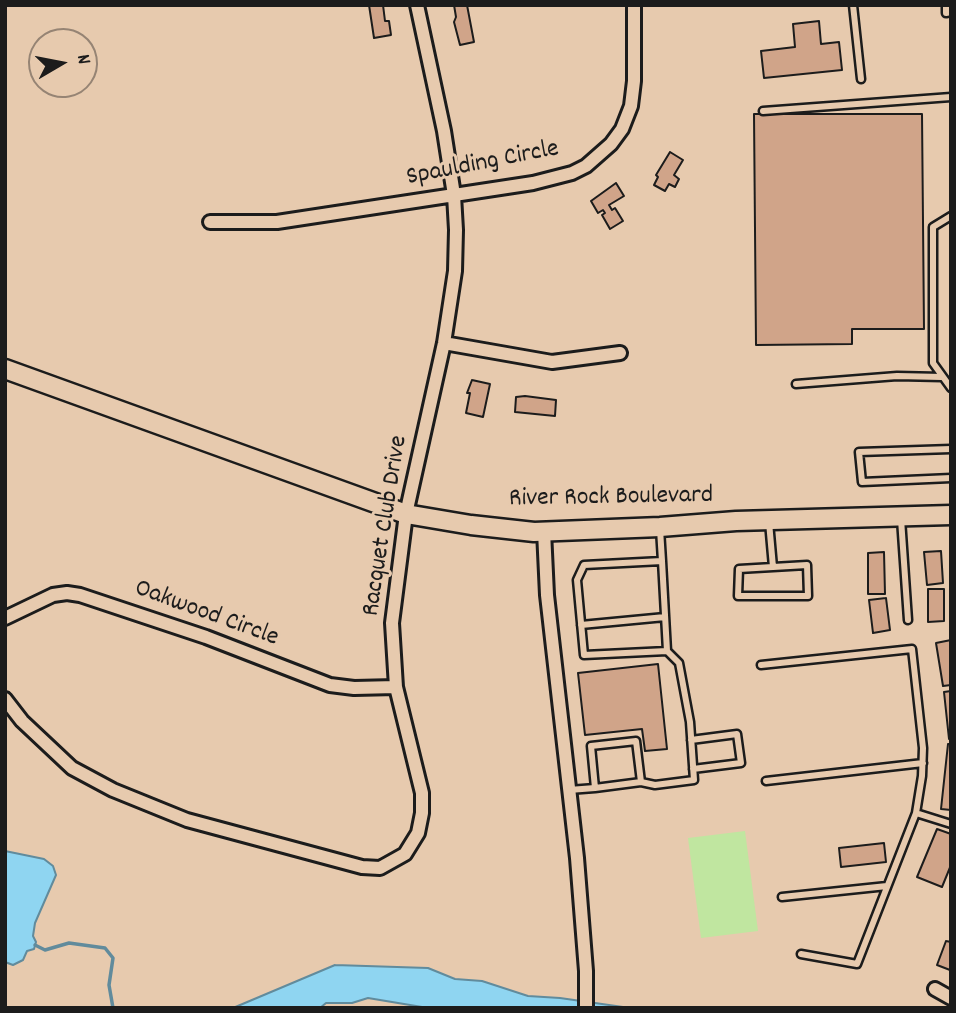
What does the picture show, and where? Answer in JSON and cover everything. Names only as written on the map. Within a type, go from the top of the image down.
[{"type":"street","name":"Racquet Club Drive","points":[[5,699],[22,721],[64,763],[113,790],[187,820],[362,867],[380,868],[405,853],[418,833],[422,793],[396,687],[392,623],[406,514],[444,343],[455,271],[454,195],[444,131],[417,5]]},
{"type":"street","name":"Spaulding Circle","points":[[210,222],[277,222],[533,183],[572,173],[611,144],[622,128],[631,106],[634,80],[634,5]]},
{"type":"street","points":[[444,343],[552,362],[620,353]]},
{"type":"street","name":"River Rock Boulevard","points":[[5,369],[406,514],[484,526],[544,531],[769,520],[951,515]]},
{"type":"street","points":[[544,531],[547,595],[586,971],[586,1008]]},
{"type":"street","name":"Oakwood Circle","points":[[5,618],[53,595],[80,595],[193,632],[330,685],[354,688],[396,687]]},
{"type":"street","points":[[935,989],[951,998]]},
{"type":"lane","points":[[853,5],[861,79]]},
{"type":"lane","points":[[946,5],[946,13],[951,12]]},
{"type":"lane","points":[[764,111],[951,97]]},
{"type":"lane","points":[[951,216],[933,227],[933,363],[951,388]]},
{"type":"lane","points":[[796,384],[897,376],[942,377]]},
{"type":"lane","points":[[951,449],[859,452],[862,482],[951,478]]},
{"type":"lane","points":[[901,517],[908,620]]},
{"type":"lane","points":[[769,520],[773,567]]},
{"type":"lane","points":[[569,790],[642,782],[655,785],[694,780],[691,740],[679,663],[667,651],[660,527]]},
{"type":"lane","points":[[662,561],[584,565],[577,580],[584,655],[667,651]]},
{"type":"lane","points":[[807,565],[808,596],[738,596],[739,569],[773,567],[807,565]]},
{"type":"lane","points":[[581,625],[665,617]]},
{"type":"lane","points":[[761,665],[912,649],[923,748],[916,813],[857,964],[801,954]]},
{"type":"lane","points":[[691,740],[737,734],[741,763],[693,769]]},
{"type":"lane","points":[[595,788],[591,746],[636,741],[642,782]]},
{"type":"lane","points":[[766,781],[923,763]]},
{"type":"lane","points":[[916,813],[951,824]]},
{"type":"lane","points":[[782,897],[887,886]]},
{"type":"green space","points":[[745,831],[758,931],[701,938],[688,838]]},
{"type":"water","points":[[5,851],[44,859],[53,866],[56,875],[35,923],[34,949],[27,951],[23,960],[13,965],[5,962]]},
{"type":"water","points":[[335,965],[428,968],[455,979],[482,981],[528,996],[630,1008],[428,1008],[368,998],[352,1003],[326,1003],[320,1008],[233,1008]]},
{"type":"building","points":[[369,5],[383,5],[385,21],[389,21],[391,35],[374,38]]},
{"type":"building","points":[[454,5],[467,5],[474,42],[460,45],[454,22]]},
{"type":"building","points":[[819,21],[821,44],[839,42],[842,70],[764,78],[761,51],[795,47],[793,24]]},
{"type":"building","points":[[754,114],[922,114],[924,329],[852,329],[852,344],[756,345]]},
{"type":"building","points":[[670,152],[683,160],[674,175],[679,179],[675,187],[669,184],[665,191],[654,185],[658,177],[656,175]]},
{"type":"building","points":[[616,183],[624,196],[609,205],[612,210],[615,208],[623,221],[610,229],[602,215],[605,213],[603,210],[598,213],[591,201]]},
{"type":"building","points":[[472,380],[490,384],[483,417],[466,413],[470,393],[467,393]]},
{"type":"building","points":[[516,397],[556,400],[555,416],[515,412]]},
{"type":"building","points":[[941,551],[943,583],[927,585],[924,552]]},
{"type":"building","points":[[884,552],[885,594],[868,594],[868,553]]},
{"type":"building","points":[[928,589],[944,589],[944,621],[928,622]]},
{"type":"building","points":[[886,598],[890,630],[873,633],[869,600]]},
{"type":"building","points":[[951,640],[951,685],[943,686],[936,643]]},
{"type":"building","points":[[658,664],[667,749],[645,751],[642,729],[585,735],[578,673]]},
{"type":"building","points":[[951,691],[951,739],[949,739],[944,692]]},
{"type":"building","points":[[948,744],[951,744],[951,810],[941,809]]},
{"type":"building","points":[[937,829],[951,834],[951,865],[942,887],[917,877]]},
{"type":"building","points":[[884,843],[886,862],[841,867],[839,848]]},
{"type":"building","points":[[946,941],[951,942],[950,970],[937,965]]},
{"type":"waterway","points":[[35,945],[45,950],[69,943],[105,948],[113,958],[109,985],[113,1008]]}]
